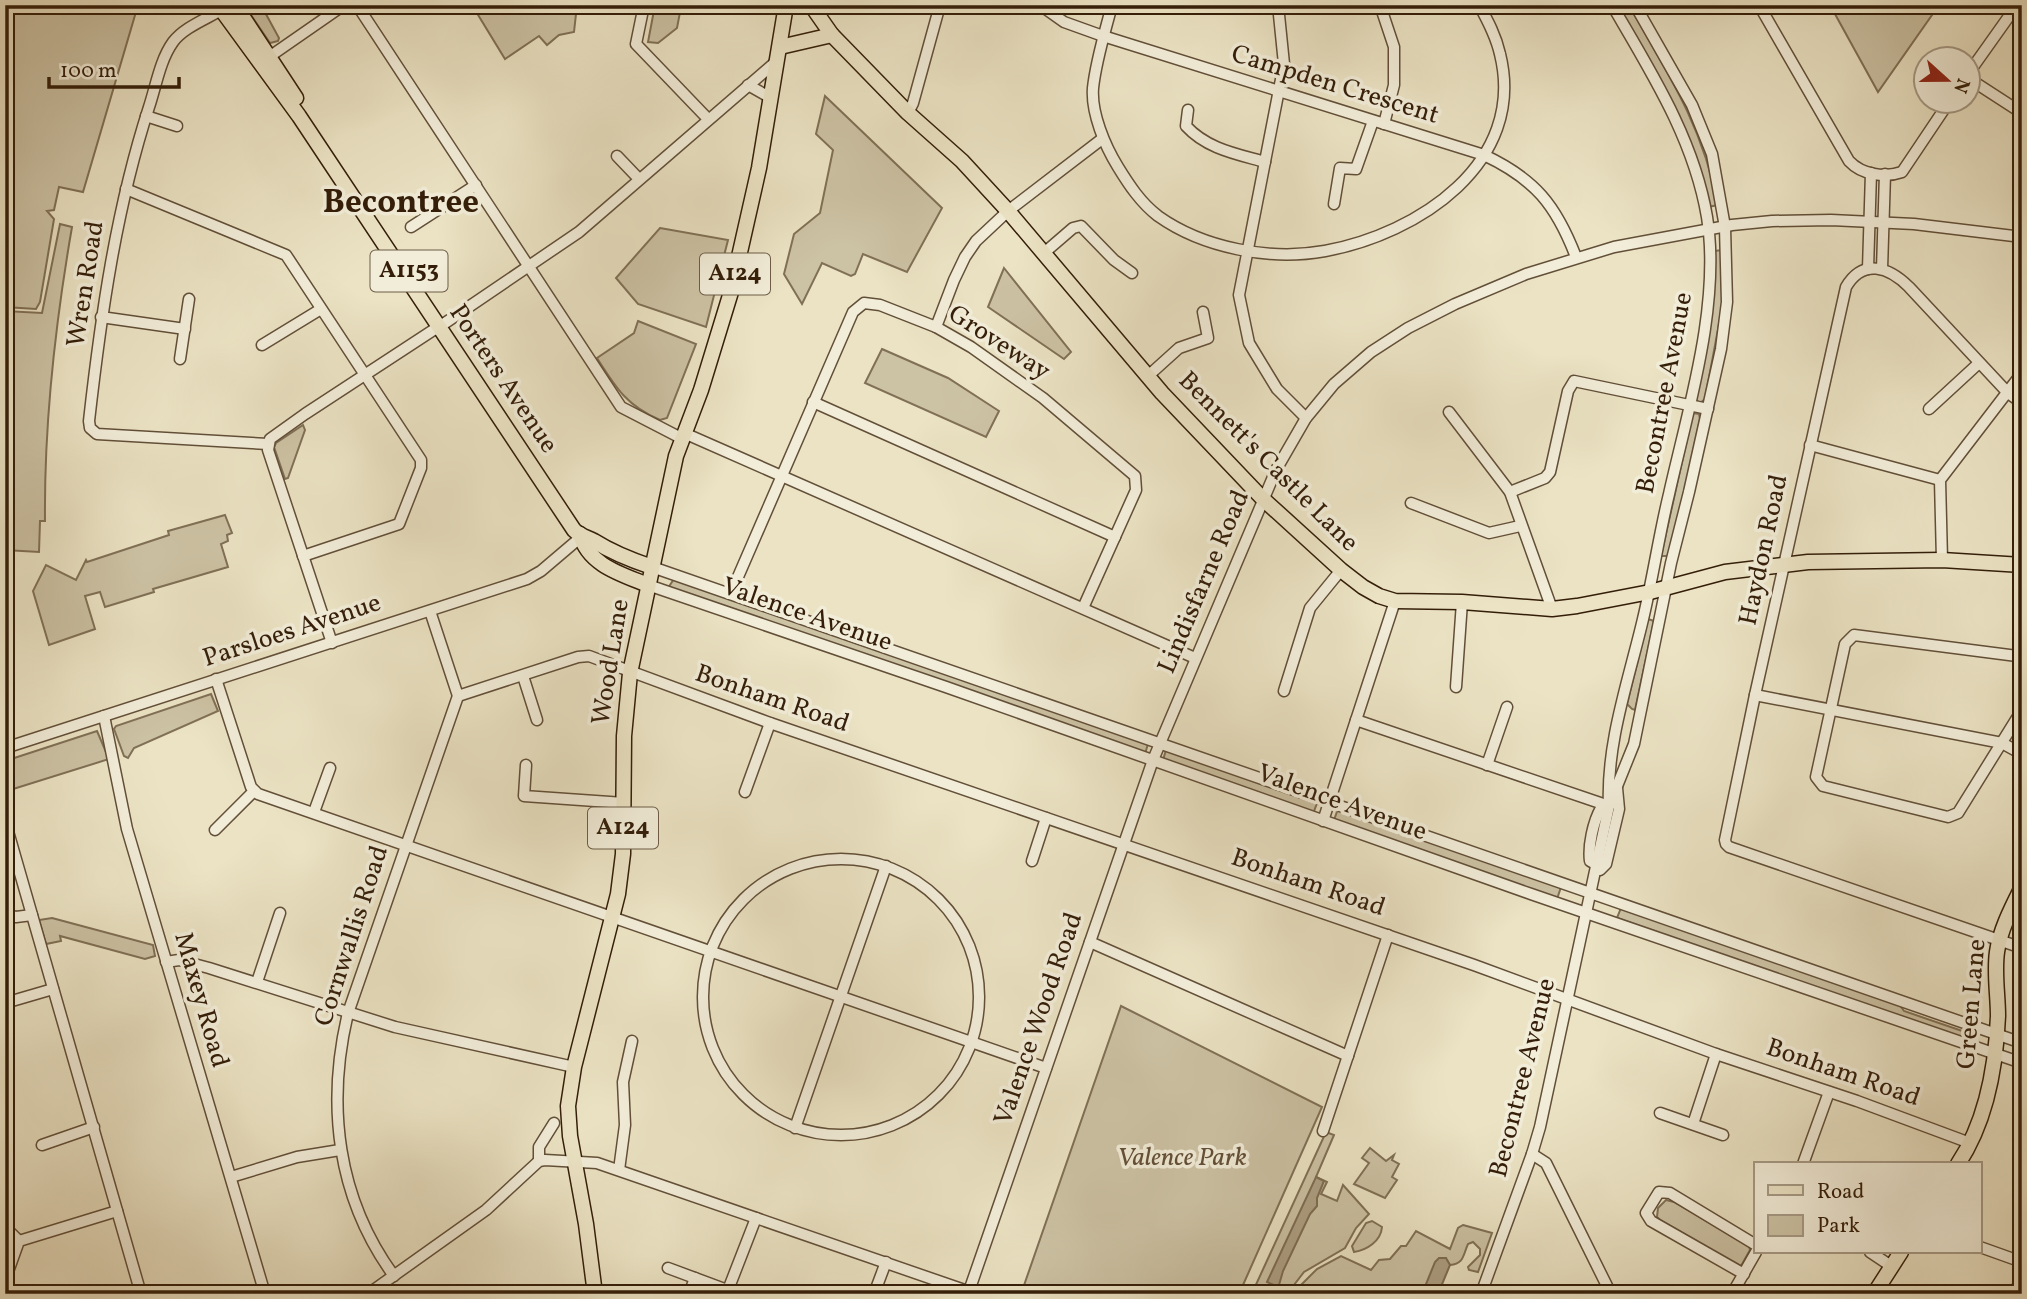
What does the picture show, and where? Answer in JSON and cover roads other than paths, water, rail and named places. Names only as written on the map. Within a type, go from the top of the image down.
[{"type":"main road","name":"A124","points":[[779,54],[786,5]]},
{"type":"main road","name":"Bennett's Castle Lane","points":[[811,5],[832,35],[908,113],[962,161],[1008,211],[1148,376],[1263,499],[1363,587],[1395,601],[1462,602],[1552,609],[1650,592],[1725,572],[1808,562],[1942,560],[2022,565]]},
{"type":"main road","name":"Porters Avenue","points":[[225,6],[269,57],[441,325]]},
{"type":"main road","name":"Porters Avenue","points":[[225,6],[578,526],[584,546],[603,566],[648,585]]},
{"type":"main road","points":[[779,54],[832,35]]},
{"type":"main road","name":"Wood Lane","points":[[594,1294],[568,1106],[574,1067],[612,918],[623,854],[624,736],[630,673],[682,436],[701,390],[731,292],[759,168],[779,54]]},
{"type":"main road","points":[[581,537],[592,540],[617,555],[652,567]]},
{"type":"main road","name":"Green Lane","points":[[1959,1162],[1984,1106],[1996,1034],[1997,957],[2000,941],[2022,887]]},
{"type":"main road","points":[[1874,1294],[1900,1254]]},
{"type":"street","points":[[269,57],[344,5]]},
{"type":"street","points":[[357,5],[621,407],[682,436],[780,475],[1195,658]]},
{"type":"street","points":[[644,5],[636,44],[708,119]]},
{"type":"street","points":[[908,113],[940,5]]},
{"type":"street","name":"Campden Crescent","points":[[1040,5],[1065,22],[1103,36],[1484,155],[1525,177],[1547,200],[1559,217],[1576,257]]},
{"type":"street","points":[[1112,5],[1093,90],[1102,139],[1126,182],[1156,215],[1196,237],[1246,250],[1286,254],[1324,251],[1380,235],[1428,211],[1447,198],[1472,173],[1495,132],[1504,90],[1500,54],[1493,31],[1479,5]]},
{"type":"street","points":[[1278,5],[1284,55],[1239,295],[1249,343],[1277,389],[1306,418]]},
{"type":"street","points":[[1334,204],[1340,168],[1356,169],[1394,85],[1394,47],[1380,5]]},
{"type":"street","name":"Becontree Avenue","points":[[1609,806],[1609,771],[1620,713],[1650,592],[1704,334],[1709,288],[1708,230],[1693,163],[1681,131],[1612,5]]},
{"type":"street","name":"Becontree Avenue","points":[[1481,1294],[1532,1154],[1609,806],[1634,744],[1726,319],[1725,227],[1712,154],[1686,95],[1635,5]]},
{"type":"street","points":[[1759,5],[1849,161],[1855,167],[1871,173],[1902,172],[1940,116]]},
{"type":"street","points":[[1982,56],[2017,5]]},
{"type":"street","name":"Wren Road","points":[[225,6],[183,32],[174,41],[166,55],[146,116],[126,189],[101,317],[89,421],[90,428],[97,434],[268,444]]},
{"type":"street","points":[[332,643],[268,450],[270,439],[579,232],[748,85],[779,54]]},
{"type":"street","points":[[748,85],[771,98]]},
{"type":"street","points":[[1982,86],[2022,113]]},
{"type":"street","points":[[1188,110],[1186,126],[1212,147],[1265,162]]},
{"type":"street","points":[[146,116],[177,126]]},
{"type":"street","points":[[936,327],[965,257],[975,241],[1008,211],[1102,139]]},
{"type":"street","points":[[617,156],[639,179]]},
{"type":"street","points":[[1871,173],[1870,222],[1863,270],[1882,269],[1901,279],[2008,393],[2022,403]]},
{"type":"street","points":[[1882,269],[1885,174]]},
{"type":"street","points":[[411,227],[476,185]]},
{"type":"street","points":[[126,189],[286,255],[421,460],[421,468],[399,524],[303,556]]},
{"type":"street","name":"Lindisfarne Road","points":[[1153,760],[1263,499],[1291,441],[1334,384],[1371,352],[1408,328],[1455,304],[1526,274],[1576,257],[1614,247],[1725,227],[1772,221],[1870,222],[1914,224],[2022,237]]},
{"type":"street","points":[[1044,253],[1073,228],[1081,226],[1114,260],[1132,273]]},
{"type":"street","name":"Haydon Road","points":[[1863,270],[1846,287],[1755,695],[1726,844],[2000,941]]},
{"type":"street","points":[[180,359],[189,299]]},
{"type":"street","name":"Groveway","points":[[731,593],[780,475],[857,306],[871,303],[936,327],[971,347],[1044,398],[1135,476],[1136,490],[1083,608]]},
{"type":"street","points":[[262,345],[321,309]]},
{"type":"street","points":[[1148,376],[1179,348],[1208,338],[1203,312]]},
{"type":"street","points":[[101,317],[185,329]]},
{"type":"street","points":[[1929,409],[1979,363]]},
{"type":"street","points":[[1942,560],[1940,480],[2022,373]]},
{"type":"street","points":[[1510,492],[1545,478],[1550,472],[1568,391],[1574,381],[1707,409]]},
{"type":"street","points":[[813,402],[1115,537]]},
{"type":"street","points":[[1449,412],[1510,492],[1552,609]]},
{"type":"street","points":[[1810,446],[1940,480]]},
{"type":"street","points":[[1411,503],[1489,533],[1520,526]]},
{"type":"street","name":"Parsloes Avenue","points":[[5,748],[534,575],[581,537]]},
{"type":"street","name":"Valence Avenue","points":[[652,567],[2022,1043]]},
{"type":"street","points":[[1284,691],[1310,608],[1341,570]]},
{"type":"street","name":"Valence Avenue","points":[[648,585],[2022,1063]]},
{"type":"street","points":[[1323,821],[1395,601]]},
{"type":"street","points":[[1456,687],[1462,602]]},
{"type":"street","points":[[430,611],[458,696]]},
{"type":"street","points":[[2022,659],[2017,656],[1854,635],[1845,644],[1816,777],[1824,786],[1948,817],[1958,813],[2022,710]]},
{"type":"street","name":"Bonham Road","points":[[458,696],[578,657],[589,656],[769,723],[1388,935],[1969,1143]]},
{"type":"street","points":[[523,676],[537,720]]},
{"type":"street","points":[[216,679],[254,791]]},
{"type":"street","points":[[1755,695],[2002,743],[2022,754]]},
{"type":"street","name":"Cornwallis Road","points":[[394,1276],[379,1256],[358,1210],[340,1150],[336,1084],[348,1013],[458,696]]},
{"type":"street","points":[[1487,765],[1507,707]]},
{"type":"street","points":[[1620,713],[1640,716]]},
{"type":"street","name":"Maxey Road","points":[[104,716],[127,829],[265,1294]]},
{"type":"street","points":[[1356,720],[1609,806]]},
{"type":"street","points":[[745,792],[769,723]]},
{"type":"street","name":"Valence Wood Road","points":[[971,1293],[1153,760]]},
{"type":"street","points":[[526,765],[524,796],[624,803]]},
{"type":"street","points":[[314,812],[330,768]]},
{"type":"street","name":"Becontree Avenue","points":[[1596,867],[1600,870],[1606,864],[1619,808],[1617,788]]},
{"type":"street","points":[[254,791],[1046,1068]]},
{"type":"street","points":[[215,830],[254,791]]},
{"type":"street","points":[[1032,861],[1046,818]]},
{"type":"street","points":[[5,821],[141,1294]]},
{"type":"street","points":[[837,859],[853,859],[886,866],[916,881],[942,902],[969,944],[978,977],[979,993],[976,1027],[971,1043],[957,1073],[941,1093],[922,1109],[893,1126],[861,1135],[844,1136],[795,1128],[763,1112],[749,1101],[716,1058],[705,1023],[703,1006],[705,970],[710,952],[725,922],[735,909],[759,886],[788,869],[837,859]]},
{"type":"street","points":[[795,1128],[886,866]]},
{"type":"street","points":[[257,982],[280,913]]},
{"type":"street","points":[[5,915],[32,915]]},
{"type":"street","points":[[1324,1130],[1388,935]]},
{"type":"street","points":[[2000,941],[2022,948]]},
{"type":"street","points":[[1090,942],[1348,1056]]},
{"type":"street","points":[[166,962],[179,960],[435,1037],[574,1067]]},
{"type":"street","points":[[5,1003],[53,989]]},
{"type":"street","points":[[619,1170],[625,1125],[623,1082],[632,1041]]},
{"type":"street","points":[[1693,1124],[1716,1054]]},
{"type":"street","points":[[1804,1162],[1829,1092]]},
{"type":"street","points":[[1660,1113],[1723,1135]]},
{"type":"street","points":[[539,1161],[539,1147],[554,1123]]},
{"type":"street","points":[[42,1145],[94,1127]]},
{"type":"street","points":[[231,1177],[297,1157],[340,1150]]},
{"type":"street","points":[[1532,1154],[1546,1163],[1611,1294]]},
{"type":"street","points":[[368,1294],[486,1210],[503,1185],[539,1161],[597,1163],[971,1293]]},
{"type":"street","points":[[1744,1274],[1651,1221],[1646,1213],[1659,1192],[1670,1193],[1754,1244]]},
{"type":"street","points":[[19,1241],[117,1211]]},
{"type":"street","points":[[668,1268],[733,1292],[756,1218]]},
{"type":"street","points":[[5,1227],[19,1241]]},
{"type":"street","points":[[5,1280],[19,1241]]},
{"type":"street","points":[[1982,1248],[2022,1262]]},
{"type":"street","points":[[1732,1294],[1755,1254]]},
{"type":"street","points":[[1873,1254],[1891,1266]]},
{"type":"street","points":[[874,1294],[886,1262]]},
{"type":"street","points":[[2015,1294],[2022,1274]]},
{"type":"street","points":[[689,1294],[695,1278]]},
{"type":"district","name":"Becontree","points":[[401,204]]},
{"type":"park label","name":"Valence Park","points":[[1182,1158]]}]
